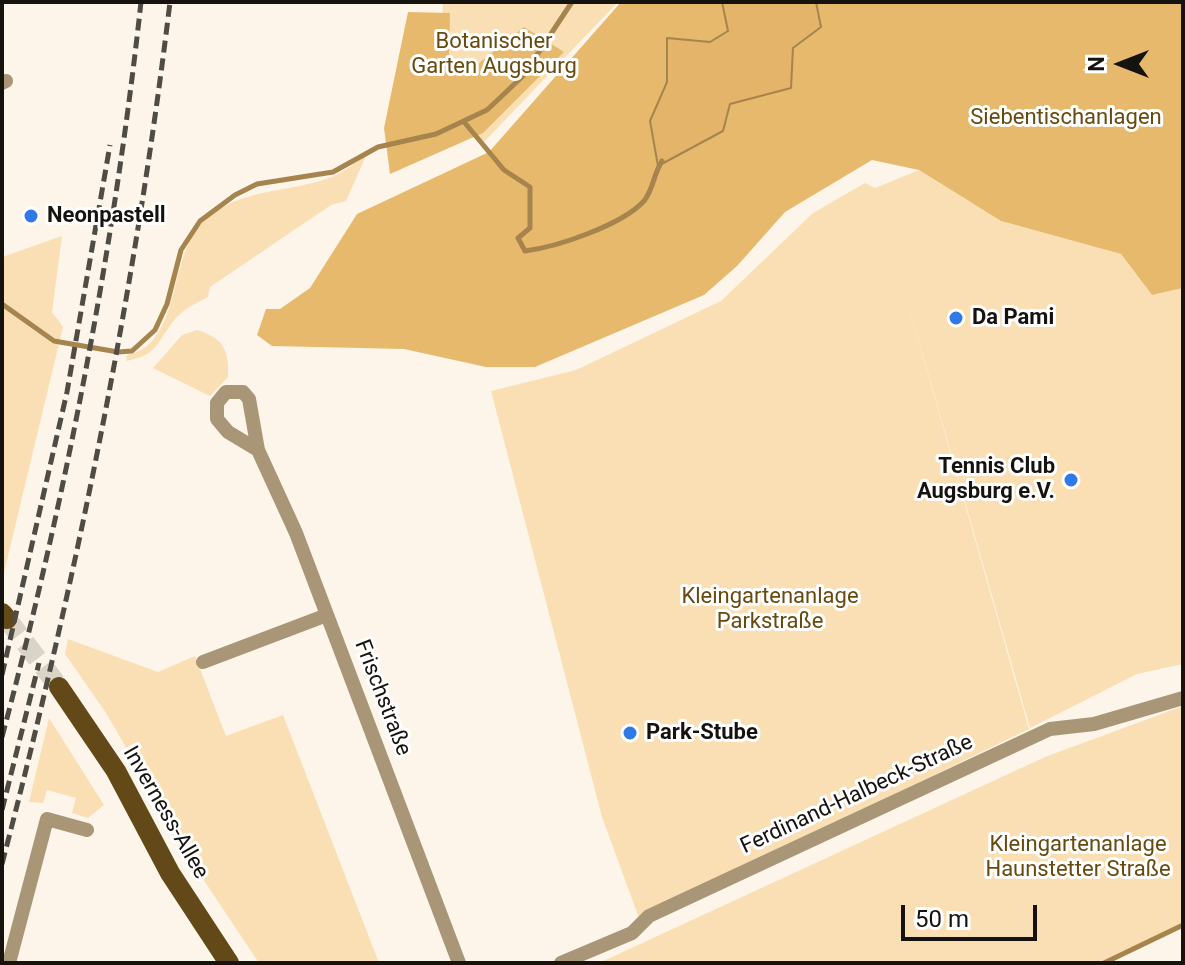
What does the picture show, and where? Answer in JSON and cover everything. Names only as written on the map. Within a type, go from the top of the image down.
[{"type":"main road","name":"Inverness-Allee","points":[[59,687],[116,771],[170,873],[229,963]]},
{"type":"street","name":"Frischstraße","points":[[258,450],[296,533],[459,963]]},
{"type":"street","points":[[203,662],[327,615]]},
{"type":"street","name":"Ferdinand-Halbeck-Straße","points":[[561,963],[632,933],[649,916],[1050,729],[1094,724],[1183,698]]},
{"type":"street","points":[[9,963],[47,819],[87,830]]},
{"type":"green space","name":"Botanischer Garten Augsburg","points":[[443,2],[618,2],[484,142],[459,124],[436,134]]},
{"type":"green space","name":"Siebentischanlagen","points":[[621,2],[722,2],[729,31],[710,42],[667,38],[667,82],[650,121],[659,166],[730,104],[791,88],[793,48],[816,2],[1183,2],[1183,288],[1152,295],[1121,254],[1001,221],[919,170],[872,160],[785,212],[737,266],[704,295],[535,367],[486,367],[404,349],[272,346],[257,335],[266,309],[280,309],[310,288],[357,214],[489,152]]},
{"type":"green space","points":[[408,12],[450,13],[449,55],[460,69],[473,68],[524,27],[564,52],[483,133],[390,174],[384,128]]},
{"type":"green space","points":[[366,156],[346,201],[331,205],[210,287],[208,297],[180,314],[151,351],[126,361],[127,355],[145,348],[157,334],[166,317],[184,255],[192,236],[203,222],[232,203],[329,178]]},
{"type":"green space","name":"Kleingartenanlage Parkstraße","points":[[919,170],[1001,221],[1121,254],[1152,295],[1183,288],[1183,664],[1137,674],[1030,728],[897,265],[1029,729],[639,918],[602,817],[491,391],[576,370],[721,301],[813,213],[865,183],[875,188]]},
{"type":"green space","points":[[62,236],[52,312],[63,327],[2,581],[2,257]]},
{"type":"green space","points":[[197,330],[219,341],[226,352],[228,377],[210,396],[153,368],[182,335]]},
{"type":"green space","points":[[68,639],[158,672],[195,656],[226,736],[283,715],[379,963],[259,963],[203,879],[106,713],[65,654]]},
{"type":"green space","name":"Kleingartenanlage Haunstetter Straße","points":[[1183,706],[1183,928],[1110,963],[599,963],[1045,757]]},
{"type":"green space","points":[[49,718],[104,805],[88,818],[72,813],[76,798],[47,790],[43,803],[29,802]]},
{"type":"shaded area","points":[[722,2],[816,2],[821,27],[793,48],[791,88],[730,104],[723,131],[658,166],[650,121],[667,82],[667,38],[710,42],[728,31]]},
{"type":"waterway","points":[[2,304],[54,341],[118,352],[132,351],[155,330],[167,304],[181,250],[200,221],[235,195],[257,184],[333,172],[378,147],[436,134],[487,110],[523,76],[572,2]]},
{"type":"waterway","points":[[465,123],[504,170],[530,187],[530,228],[518,238],[525,251],[588,234],[634,210],[647,197],[662,161]]},
{"type":"waterway","points":[[1104,963],[1183,925]]},
{"type":"tunnel","points":[[7,619],[59,687]]},
{"type":"railway","points":[[2,737],[47,556],[85,372],[117,187],[141,2]]},
{"type":"railway","points":[[2,864],[55,650],[101,436],[139,220],[170,2]]},
{"type":"railway","points":[[2,675],[67,392],[110,145]]},
{"type":"railway","points":[[2,810],[39,663]]},
{"type":"place","name":"Neonpastell","points":[[31,216]]},
{"type":"place","name":"Da Pami","points":[[956,318]]},
{"type":"place","name":"Tennis Club Augsburg e.V.","points":[[1071,480]]},
{"type":"place","name":"Park-Stube","points":[[630,733]]}]
